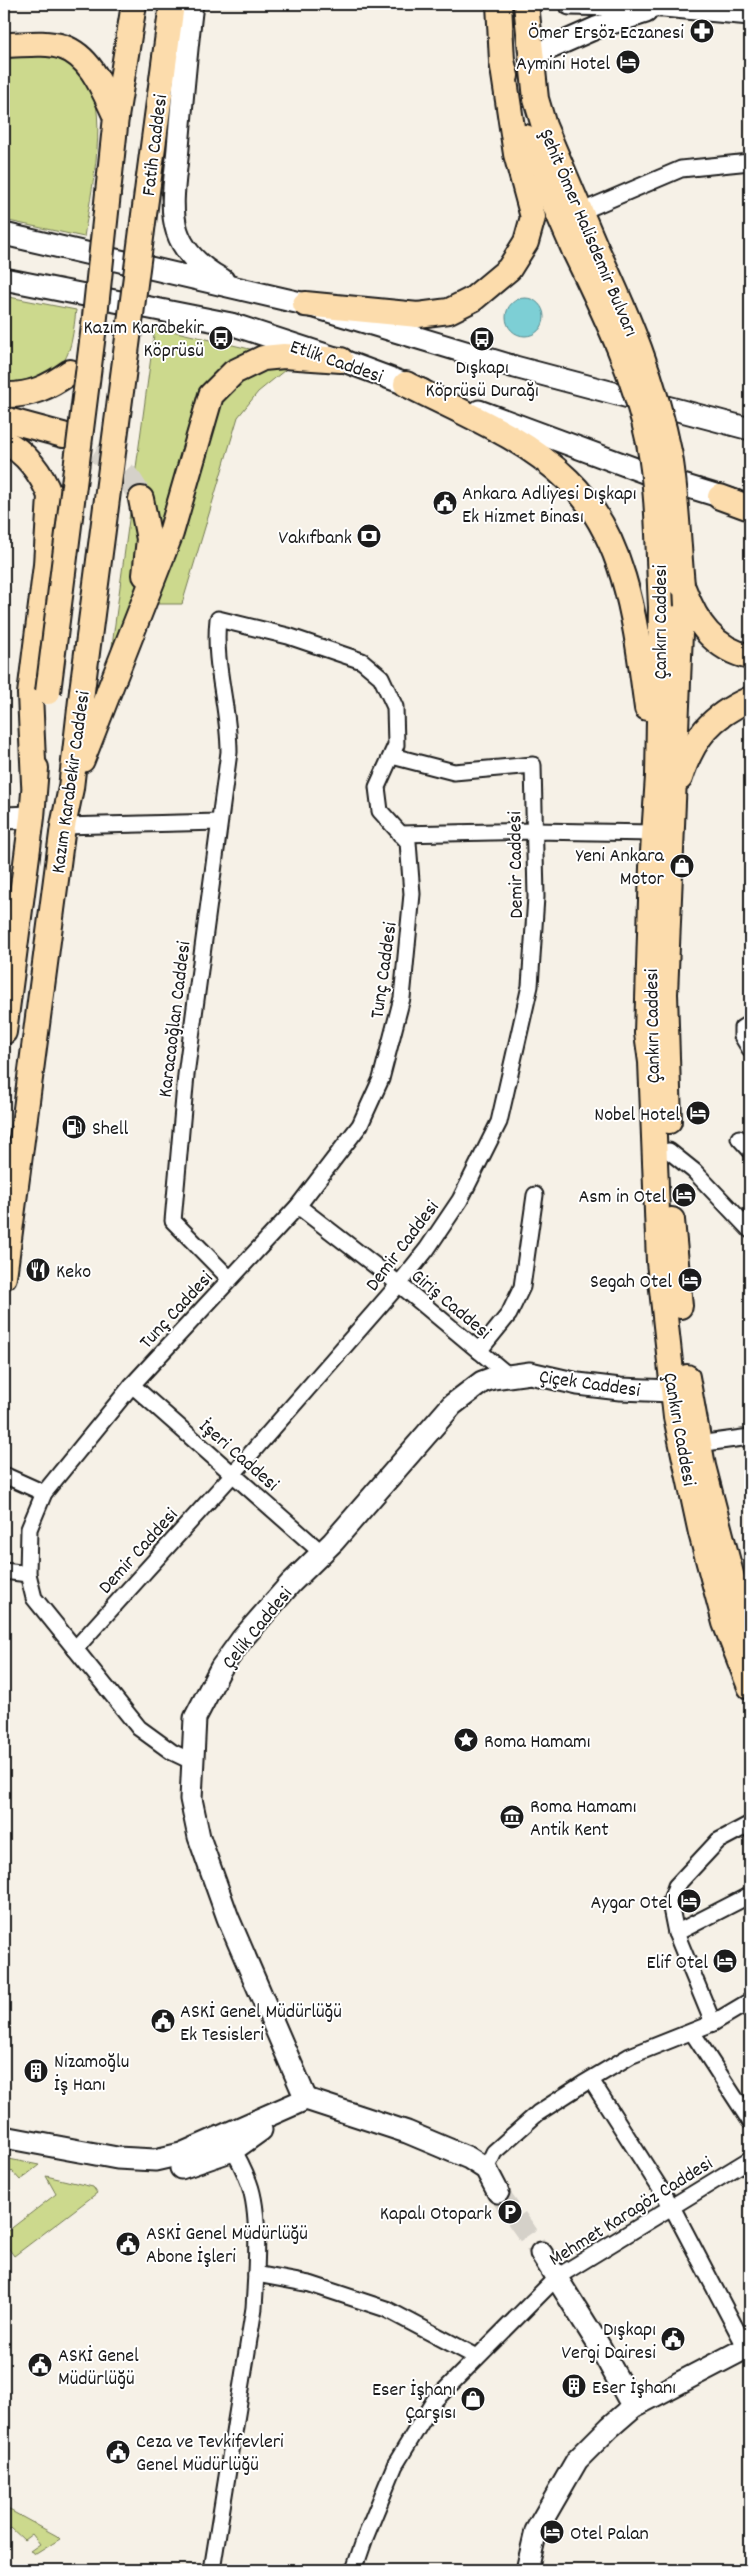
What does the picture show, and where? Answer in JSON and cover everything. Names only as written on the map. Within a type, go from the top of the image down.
[{"type":"main road","name":"Fatih Caddesi","points":[[99,277],[116,117],[134,4]]},
{"type":"main road","name":"Fatih Caddesi","points":[[135,287],[172,4]]},
{"type":"main road","name":"Şehit Ömer Halisdemir Bulvarı","points":[[499,4],[502,61],[528,146],[585,249],[633,326],[656,398],[665,468]]},
{"type":"main road","name":"Şehit Ömer Halisdemir Bulvarı","points":[[526,4],[530,57],[536,99],[544,126],[580,212],[585,249],[634,386],[649,444]]},
{"type":"main road","points":[[5,46],[51,45],[64,48],[84,61],[99,82],[116,117]]},
{"type":"main road","points":[[305,304],[418,315],[449,311],[473,299],[509,269],[526,242],[533,217],[516,154],[502,61]]},
{"type":"main road","name":"Kazım Karabekir Caddesi","points":[[4,1032],[99,277]]},
{"type":"main road","name":"Kazım Karabekir Caddesi","points":[[4,1277],[64,826],[71,788],[135,287]]},
{"type":"main road","points":[[4,396],[37,391],[49,386],[70,372],[94,326]]},
{"type":"main road","points":[[71,788],[171,533],[211,395],[234,372],[263,358],[284,356],[341,360]]},
{"type":"main road","points":[[406,384],[515,440],[568,480],[590,506],[609,538],[625,581],[637,639],[658,776]]},
{"type":"main road","points":[[4,419],[63,435]]},
{"type":"main road","points":[[4,442],[20,452],[31,463],[46,486],[50,496],[46,565],[30,694],[34,783]]},
{"type":"main road","name":"Çankırı Caddesi","points":[[649,444],[656,518],[661,607],[658,776],[654,833],[647,1033],[651,1062],[658,1262],[672,1391],[703,1542],[725,1623],[750,1687]]},
{"type":"main road","name":"Çankırı Caddesi","points":[[665,468],[682,585],[665,994],[668,1040],[669,1151],[678,1296],[688,1393],[698,1444],[745,1613],[750,1647]]},
{"type":"main road","points":[[720,497],[750,506]]},
{"type":"main road","points":[[126,647],[148,562],[149,529],[141,498]]},
{"type":"main road","points":[[682,585],[691,610],[702,628],[716,643],[733,653],[750,657]]},
{"type":"main road","points":[[673,799],[688,755],[703,730],[730,708],[750,699]]},
{"type":"street","points":[[192,4],[175,180],[174,220],[181,241],[188,252],[210,273],[236,288]]},
{"type":"street","points":[[570,4],[666,5],[750,14]]},
{"type":"street","points":[[530,57],[596,28],[666,5]]},
{"type":"street","points":[[580,212],[681,169],[750,162]]},
{"type":"street","points":[[4,234],[305,304],[515,367],[750,429]]},
{"type":"street","name":"Etlik Caddesi","points":[[4,279],[231,324],[341,360],[406,384],[665,468],[720,497]]},
{"type":"street","name":"Karacaoğlan Caddesi","points":[[230,1279],[173,1221],[186,1075],[229,752],[228,711],[216,658],[218,620],[288,636],[362,661],[381,677],[396,707],[396,746],[392,756]]},
{"type":"street","name":"Demir Caddesi","points":[[75,1649],[233,1474],[399,1284],[427,1249],[460,1200],[499,1122],[530,986],[536,897],[533,765],[454,772],[392,756]]},
{"type":"street","name":"Tunç Caddesi","points":[[191,1761],[172,1752],[139,1728],[34,1598],[28,1574],[29,1529],[44,1493],[132,1386],[298,1206],[360,1125],[381,1079],[402,998],[412,894],[408,842],[380,811],[377,787],[392,756]]},
{"type":"street","points":[[4,818],[32,817]]},
{"type":"street","points":[[64,826],[219,822]]},
{"type":"street","points":[[400,834],[534,831],[654,833]]},
{"type":"street","points":[[746,1025],[742,1036],[750,1049]]},
{"type":"street","points":[[739,1138],[750,1150]]},
{"type":"street","points":[[669,1151],[694,1171],[750,1230]]},
{"type":"street","points":[[479,1351],[509,1314],[522,1287],[534,1195]]},
{"type":"street","name":"Giriş Caddesi","points":[[298,1206],[399,1284],[509,1376]]},
{"type":"street","name":"Çiçek Caddesi","points":[[509,1376],[530,1373],[578,1384],[620,1390],[672,1391]]},
{"type":"street","name":"Çelik Caddesi","points":[[306,2099],[228,1918],[199,1837],[191,1799],[191,1761],[195,1718],[221,1668],[242,1639],[291,1583],[322,1553],[452,1405],[482,1382],[509,1376]]},
{"type":"street","name":"İşeri Caddesi","points":[[132,1386],[322,1553]]},
{"type":"street","points":[[698,1444],[750,1437]]},
{"type":"street","points":[[4,1475],[44,1493]]},
{"type":"street","points":[[4,1571],[28,1574]]},
{"type":"street","points":[[713,2023],[676,1933],[670,1903],[676,1886],[718,1841],[750,1824]]},
{"type":"street","points":[[676,1933],[750,1895]]},
{"type":"street","points":[[486,2169],[494,2152],[538,2113],[630,2056],[713,2023],[750,2001]]},
{"type":"street","points":[[692,2032],[750,2121]]},
{"type":"street","points":[[527,2570],[536,2531],[577,2460],[633,2407],[748,2347],[672,2208],[591,2080]]},
{"type":"street","points":[[4,2148],[136,2173],[178,2170],[306,2099],[407,2132],[469,2158],[486,2169],[498,2192]]},
{"type":"street","points":[[4,2137],[117,2158],[156,2160],[229,2142]]},
{"type":"street","points":[[212,2570],[252,2317],[256,2274],[256,2222],[250,2184],[229,2142]]},
{"type":"street","name":"Mehmet Karagöz Caddesi","points":[[354,2570],[395,2465],[434,2401],[557,2278],[750,2159]]},
{"type":"street","points":[[541,2253],[600,2347],[633,2407]]},
{"type":"street","points":[[256,2274],[310,2284],[386,2309],[477,2357]]},
{"type":"green space","points":[[40,54],[68,63],[78,69],[91,87],[96,106],[98,127],[97,151],[84,237],[4,220],[4,58]]},
{"type":"green space","points":[[4,296],[76,310],[71,344],[66,357],[52,373],[24,380],[4,382]]},
{"type":"green space","points":[[155,327],[254,350],[235,362],[159,536],[159,524],[152,494],[133,503],[140,541],[139,579],[110,661]]},
{"type":"green space","points":[[284,367],[285,370],[258,392],[238,417],[182,604],[151,604],[220,402],[228,390],[256,370]]},
{"type":"green space","points":[[4,2158],[39,2165],[20,2180],[12,2171],[4,2178]]},
{"type":"green space","points":[[46,2176],[93,2187],[97,2193],[14,2256],[4,2242],[4,2234],[56,2194]]},
{"type":"green space","points":[[4,2507],[60,2539],[36,2554],[30,2551],[40,2544],[32,2534],[24,2540],[11,2528],[4,2533]]},
{"type":"water","points":[[525,298],[539,303],[544,317],[539,331],[525,336],[511,331],[506,317],[511,303]]},
{"type":"tunnel","points":[[63,435],[109,459],[127,476],[141,499]]},
{"type":"tunnel","points":[[498,2192],[541,2253]]},
{"type":"place","name":"Ömer Ersöz Eczanesi","points":[[702,31]]},
{"type":"place","name":"Aymini Hotel","points":[[628,62]]},
{"type":"place","name":"Kazım Karabekir Köprüsü","points":[[221,338]]},
{"type":"place","name":"Dışkapı Köprüsü Durağı","points":[[482,339]]},
{"type":"place","name":"Ankara Adliyesi Dışkapı Ek Hizmet Binası","points":[[445,503]]},
{"type":"place","name":"Vakıfbank","points":[[369,536]]},
{"type":"place","name":"Yeni Ankara Motor","points":[[682,866]]},
{"type":"place","name":"Nobel Hotel","points":[[698,1113]]},
{"type":"place","name":"Shell","points":[[74,1127]]},
{"type":"place","name":"Asm in Otel","points":[[684,1195]]},
{"type":"place","name":"Keko","points":[[38,1270]]},
{"type":"place","name":"Segah Otel","points":[[690,1280]]},
{"type":"place","name":"Roma Hamamı","points":[[466,1740]]},
{"type":"place","name":"Roma Hamamı Antik Kent","points":[[512,1817]]},
{"type":"place","name":"Aygar Otel","points":[[689,1901]]},
{"type":"place","name":"Elif Otel","points":[[725,1961]]},
{"type":"place","name":"ASKİ Genel Müdürlüğü Ek Tesisleri","points":[[163,2021]]},
{"type":"place","name":"Nizamoğlu İş Hanı","points":[[36,2071]]},
{"type":"place","name":"Kapalı Otopark","points":[[510,2212]]},
{"type":"place","name":"ASKİ Genel Müdürlüğü Abone İşleri","points":[[128,2244]]},
{"type":"place","name":"Dışkapı Vergi Dairesi","points":[[673,2339]]},
{"type":"place","name":"ASKİ Genel Müdürlüğü","points":[[40,2365]]},
{"type":"place","name":"Eser İşhanı","points":[[574,2386]]},
{"type":"place","name":"Eser İşhanı Çarşısı","points":[[473,2399]]},
{"type":"place","name":"Ceza ve Tevkifevleri Genel Müdürlüğü","points":[[118,2452]]},
{"type":"place","name":"Otel Palan","points":[[552,2532]]}]
